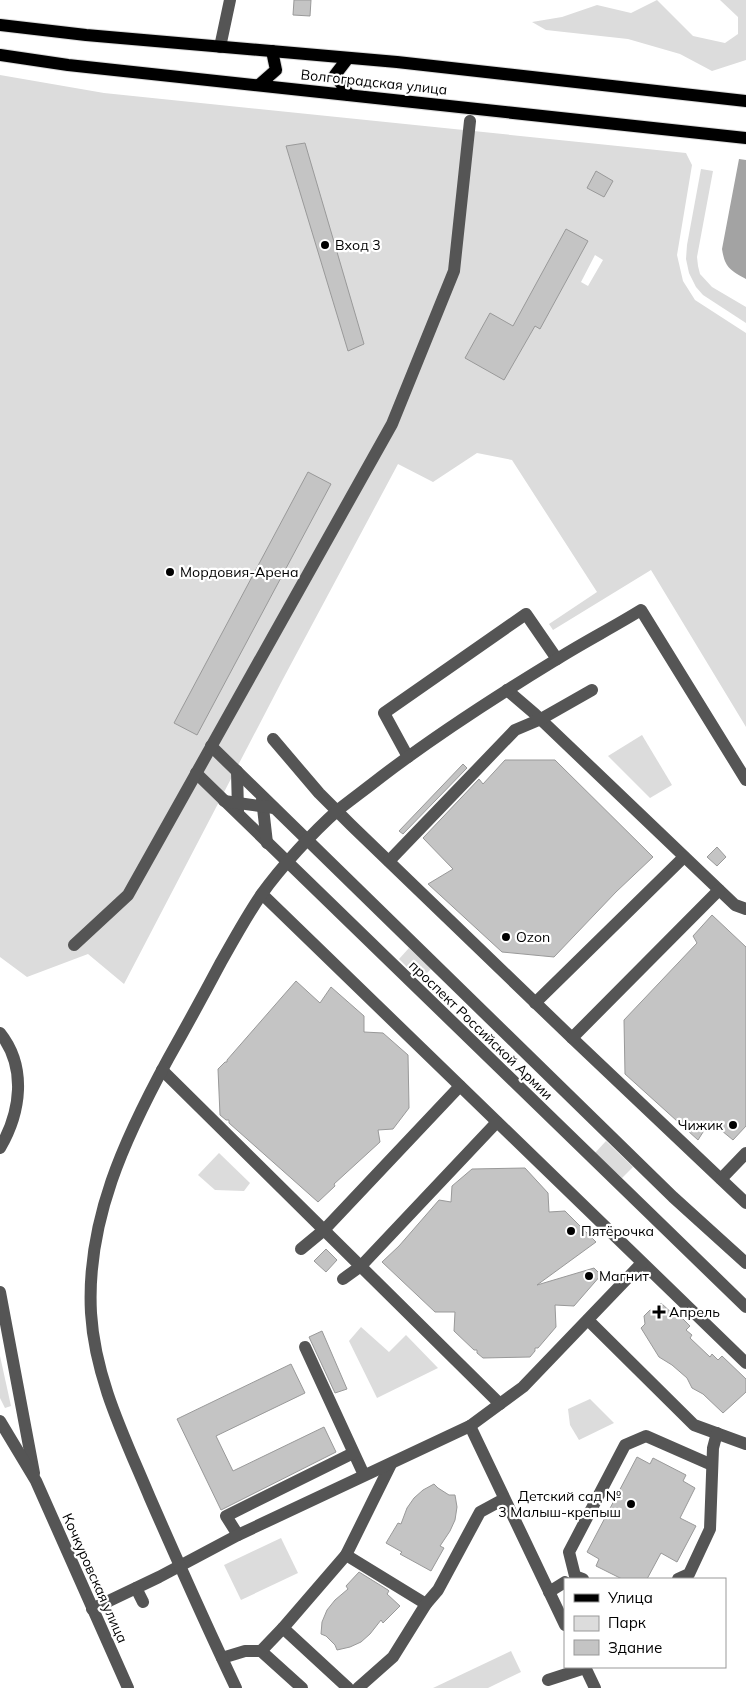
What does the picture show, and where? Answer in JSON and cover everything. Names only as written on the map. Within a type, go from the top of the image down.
[{"type":"main road","name":"Волгоградская улица","points":[[0,25],[86,36],[272,51],[538,77],[746,101]]},
{"type":"main road","points":[[259,85],[276,70],[272,51]]},
{"type":"main road","name":"Волгоградская улица","points":[[0,55],[68,65],[746,138]]},
{"type":"main road","points":[[348,58],[335,75],[348,95]]},
{"type":"street","points":[[220,47],[230,0]]},
{"type":"street","points":[[74,944],[128,895],[392,424],[454,271],[470,121]]},
{"type":"street","points":[[236,1688],[113,1412],[99,1363],[91,1314],[95,1241],[105,1199],[118,1160],[162,1070],[234,939],[262,894],[337,811],[408,756],[507,690],[641,610],[746,780]]},
{"type":"street","points":[[408,756],[384,713],[526,614],[557,659]]},
{"type":"street","points":[[507,690],[540,719],[735,905],[746,909]]},
{"type":"street","points":[[389,861],[515,730],[540,719],[592,690]]},
{"type":"street","points":[[273,739],[319,794],[535,1003],[746,1203]]},
{"type":"street","name":"проспект Российской Армии","points":[[211,746],[266,803],[308,841],[674,1197],[746,1263]]},
{"type":"street","points":[[237,771],[238,809],[266,803],[267,843]]},
{"type":"street","name":"проспект Российской Армии","points":[[196,773],[224,801],[238,809],[267,843],[746,1308]]},
{"type":"street","points":[[535,1003],[684,857]]},
{"type":"street","points":[[572,1038],[719,890]]},
{"type":"street","points":[[262,894],[746,1363]]},
{"type":"street","points":[[0,1033],[12,1055],[17,1074],[18,1094],[16,1113],[10,1131],[0,1148]]},
{"type":"street","points":[[162,1070],[500,1404]]},
{"type":"street","points":[[300,1249],[324,1230],[460,1086]]},
{"type":"street","points":[[343,1280],[361,1266],[497,1122]]},
{"type":"street","points":[[721,1179],[746,1153]]},
{"type":"street","points":[[92,1609],[238,1535],[470,1426],[523,1387],[642,1264]]},
{"type":"street","name":"Кочкуровская улица","points":[[0,1292],[36,1481]]},
{"type":"street","points":[[588,1320],[694,1425],[746,1444]]},
{"type":"street","points":[[304,1347],[364,1476]]},
{"type":"street","name":"Кочкуровская улица","points":[[0,1421],[36,1481],[128,1688]]},
{"type":"street","points":[[470,1426],[564,1623]]},
{"type":"street","points":[[680,1578],[689,1574],[710,1529],[713,1448],[717,1433]]},
{"type":"street","points":[[573,1578],[569,1552],[625,1445],[646,1436],[712,1465]]},
{"type":"street","points":[[238,1535],[226,1516],[354,1453]]},
{"type":"street","points":[[261,1651],[346,1555],[391,1464]]},
{"type":"street","points":[[358,1688],[393,1657],[426,1604],[438,1590],[480,1512],[504,1498]]},
{"type":"street","points":[[346,1555],[426,1604]]},
{"type":"street","points":[[549,1592],[564,1584]]},
{"type":"street","points":[[136,1588],[143,1602]]},
{"type":"street","points":[[283,1628],[348,1688]]},
{"type":"street","points":[[222,1658],[245,1651],[261,1651],[302,1688]]},
{"type":"street","points":[[548,1680],[582,1668]]},
{"type":"street","points":[[585,1668],[595,1688]]},
{"type":"green space","points":[[657,0],[693,36],[725,43],[738,34],[738,17],[720,0],[746,0],[746,60],[712,71],[680,54],[628,39],[546,30],[532,22],[562,17],[597,5],[631,13]]},
{"type":"green space","name":"Мордовия-Арена","points":[[0,75],[104,93],[686,153],[692,165],[677,255],[683,281],[695,300],[746,333],[746,727],[651,570],[553,630],[549,624],[597,592],[512,460],[477,453],[433,482],[398,464],[283,679],[124,984],[88,954],[27,977],[0,957]],"holes":[[[595,255],[603,260],[588,286],[581,282]]]},
{"type":"green space","points":[[701,169],[713,171],[697,257],[700,274],[712,287],[746,307],[746,323],[703,295],[696,287],[689,273],[686,259],[687,245]]},
{"type":"green space","points":[[642,735],[672,785],[650,798],[608,756]]},
{"type":"green space","points":[[409,948],[431,969],[420,980],[399,959]]},
{"type":"green space","points":[[606,1141],[633,1167],[622,1178],[595,1153]]},
{"type":"green space","points":[[219,1153],[250,1183],[244,1191],[215,1190],[198,1175]]},
{"type":"green space","points":[[361,1327],[389,1352],[406,1335],[438,1368],[377,1398],[349,1341]]},
{"type":"green space","points":[[0,1356],[11,1406],[5,1408],[0,1398]]},
{"type":"green space","points":[[590,1399],[614,1423],[579,1440],[570,1425],[568,1409]]},
{"type":"green space","points":[[281,1538],[298,1573],[241,1600],[224,1565]]},
{"type":"green space","points":[[511,1651],[521,1672],[488,1688],[433,1688]]},
{"type":"shaded area","points":[[739,159],[746,160],[746,279],[729,268],[722,249]]},
{"type":"building","points":[[294,0],[311,0],[310,16],[293,15]]},
{"type":"building","name":"Вход 3","points":[[305,143],[364,344],[348,351],[286,146]]},
{"type":"building","points":[[596,171],[613,181],[604,197],[587,188]]},
{"type":"building","points":[[566,229],[588,241],[540,329],[535,326],[504,380],[465,358],[490,313],[513,326]]},
{"type":"building","points":[[308,472],[331,484],[197,735],[174,723]]},
{"type":"building","points":[[505,760],[555,760],[653,857],[616,892],[554,957],[502,952],[428,884],[453,869],[423,838],[479,779],[483,784]]},
{"type":"building","points":[[463,764],[467,768],[403,834],[399,831]]},
{"type":"building","points":[[717,847],[726,857],[717,866],[707,857]]},
{"type":"building","points":[[712,915],[746,947],[746,1126],[733,1140],[710,1121],[698,1140],[625,1074],[624,1020],[697,943],[693,936]]},
{"type":"building","points":[[296,981],[320,1003],[331,987],[364,1016],[364,1032],[383,1033],[408,1055],[409,1108],[393,1129],[378,1130],[380,1142],[334,1184],[335,1186],[318,1202],[229,1123],[229,1120],[220,1115],[218,1069],[227,1062]]},
{"type":"building","points":[[525,1168],[548,1193],[549,1212],[565,1211],[596,1242],[537,1285],[594,1268],[601,1275],[574,1306],[555,1305],[556,1327],[538,1348],[535,1348],[530,1357],[483,1358],[477,1353],[477,1350],[474,1350],[454,1331],[455,1312],[435,1312],[382,1262],[399,1246],[439,1200],[451,1202],[452,1186],[472,1169]]},
{"type":"building","points":[[326,1249],[337,1260],[326,1272],[314,1261]]},
{"type":"building","points":[[661,1303],[675,1316],[677,1313],[690,1326],[686,1330],[692,1335],[690,1338],[710,1357],[712,1354],[718,1360],[722,1356],[746,1379],[746,1392],[723,1413],[703,1394],[692,1388],[687,1378],[659,1357],[641,1328],[645,1324],[644,1316],[650,1310],[655,1310]]},
{"type":"building","points":[[322,1331],[347,1389],[335,1393],[309,1337]]},
{"type":"building","points":[[291,1364],[305,1393],[216,1436],[233,1471],[324,1427],[336,1452],[221,1510],[177,1419]]},
{"type":"building","points":[[637,1457],[650,1464],[653,1458],[686,1475],[683,1481],[695,1488],[680,1518],[696,1526],[677,1562],[661,1553],[648,1578],[620,1578],[596,1566],[599,1559],[587,1552]]},
{"type":"building","points":[[434,1484],[449,1495],[455,1495],[457,1507],[455,1520],[440,1546],[444,1548],[431,1571],[400,1554],[402,1552],[386,1543],[398,1523],[401,1524],[407,1508],[414,1498]]},
{"type":"building","points":[[359,1572],[388,1590],[387,1594],[400,1606],[383,1623],[381,1620],[361,1642],[337,1650],[335,1645],[326,1636],[321,1634],[322,1622],[327,1610],[348,1589],[346,1586]]},
{"type":"place","name":"Вход 3","points":[[325,245]]},
{"type":"place","name":"Мордовия-Арена","points":[[170,572]]},
{"type":"place","name":"Ozon","points":[[506,937]]},
{"type":"place","name":"Чижик","points":[[733,1125]]},
{"type":"place","name":"Пятёрочка","points":[[571,1231]]},
{"type":"place","name":"Магнит","points":[[589,1276]]},
{"type":"place","name":"Апрель","points":[[659,1312]]},
{"type":"place","name":"Детский сад № 3 Малыш-крепыш","points":[[631,1504]]}]
